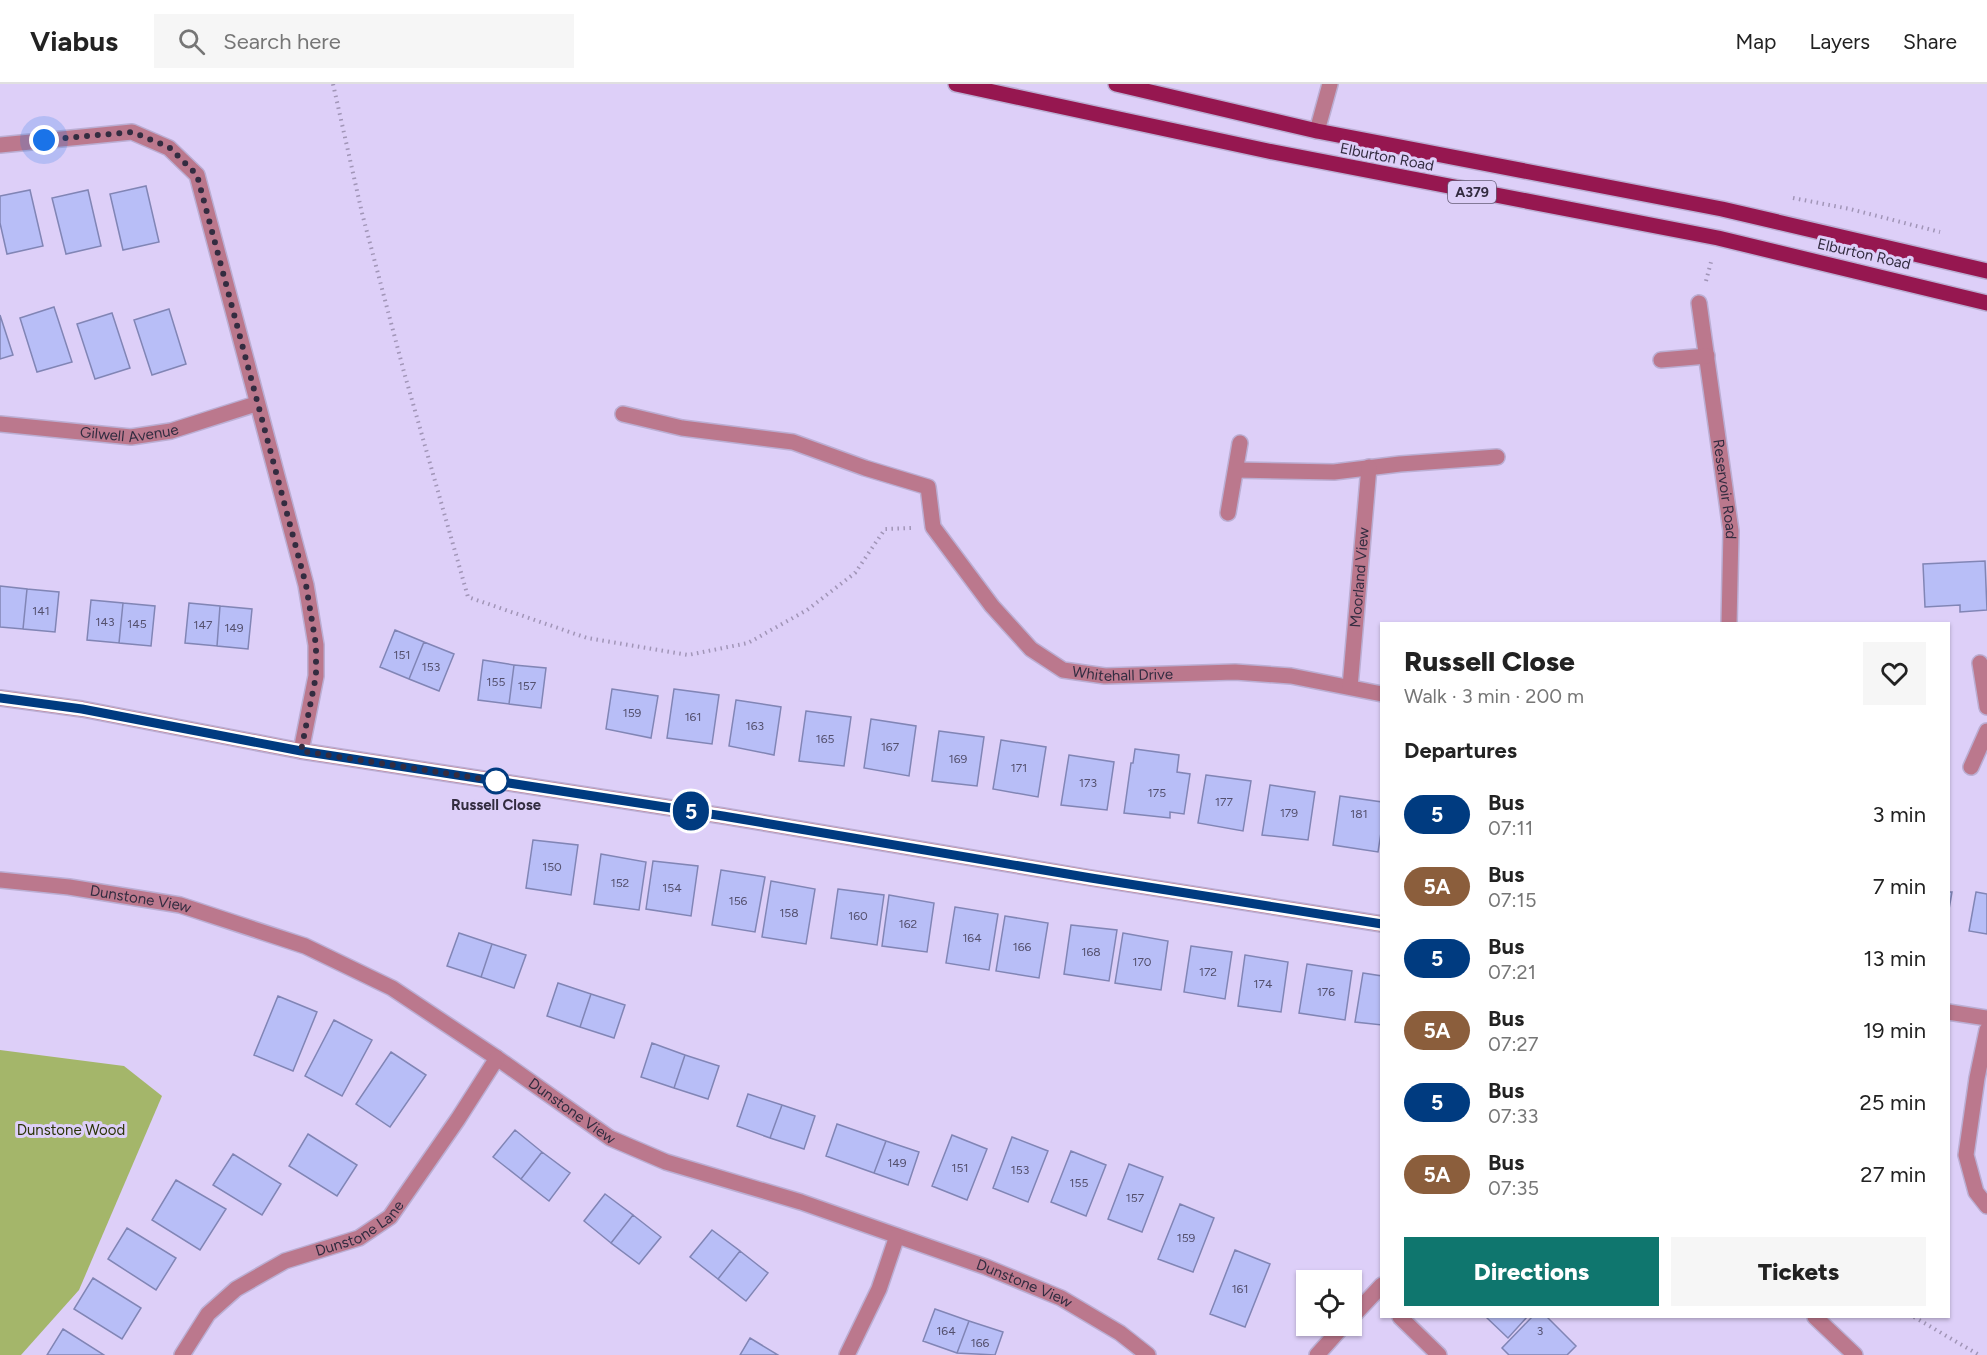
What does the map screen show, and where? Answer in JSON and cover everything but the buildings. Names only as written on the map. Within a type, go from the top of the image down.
[{"type":"main road","name":"Elburton Road","points":[[956,84],[1291,156],[1718,238],[1987,303]]},
{"type":"main road","name":"Elburton Road","points":[[1116,84],[1317,131],[1722,209],[1987,271]]},
{"type":"street","points":[[1317,131],[1329,84]]},
{"type":"street","points":[[0,145],[132,132],[169,147],[197,175],[256,404],[306,585],[316,645],[316,676],[301,751]]},
{"type":"street","name":"Reservoir Road","points":[[1699,303],[1731,531],[1730,622]]},
{"type":"street","points":[[1661,360],[1707,356]]},
{"type":"street","name":"Gilwell Avenue","points":[[0,424],[131,437],[171,431],[256,404]]},
{"type":"street","points":[[623,414],[682,428],[793,442],[865,468],[928,487],[933,528]]},
{"type":"street","points":[[1227,513],[1240,443]]},
{"type":"street","points":[[1236,470],[1334,472],[1400,464],[1497,457]]},
{"type":"street","name":"Moorland View","points":[[1350,687],[1369,467]]},
{"type":"street","name":"Whitehall Drive","points":[[933,528],[992,606],[1031,649],[1063,670],[1105,676],[1235,672],[1291,676],[1380,694]]},
{"type":"street","points":[[1980,663],[1987,707]]},
{"type":"street","points":[[0,698],[82,709],[301,751],[723,816],[1380,924]]},
{"type":"street","points":[[1971,767],[1987,731]]},
{"type":"street","name":"Dunstone View","points":[[0,880],[69,887],[180,905],[305,946],[392,988],[497,1058],[610,1138],[666,1162],[801,1202],[986,1267],[1061,1298],[1120,1333],[1148,1355]]},
{"type":"street","points":[[1950,1012],[1987,1018]]},
{"type":"street","points":[[1987,1030],[1977,1078],[1966,1155],[1976,1192],[1987,1206]]},
{"type":"street","name":"Dunstone Lane","points":[[182,1355],[208,1314],[236,1288],[285,1261],[359,1238],[390,1217],[497,1058]]},
{"type":"street","points":[[847,1355],[879,1288],[897,1236]]},
{"type":"street","points":[[1362,1308],[1379,1292]]},
{"type":"street","points":[[1401,1318],[1439,1355]]},
{"type":"street","points":[[1816,1318],[1855,1355]]},
{"type":"street","points":[[1317,1355],[1334,1336]]},
{"type":"path","points":[[333,84],[368,236],[468,597],[587,638],[688,655],[748,643],[807,610],[855,573],[885,529],[933,528]]},
{"type":"path","points":[[1699,303],[1718,238]]},
{"type":"path","points":[[1916,1318],[1979,1355]]},
{"type":"green space","name":"Dunstone Wood","points":[[0,1050],[124,1066],[162,1096],[79,1290],[21,1355],[0,1355]]},
{"type":"bus line","name":"5","points":[[0,698],[82,709],[301,751],[723,816],[1380,924]]},
{"type":"place","name":"Russell Close","points":[[496,781]]},
{"type":"route","points":[[44,140],[132,132],[169,147],[197,175],[256,404],[306,585],[316,645],[316,676],[301,751],[496,781]]}]
